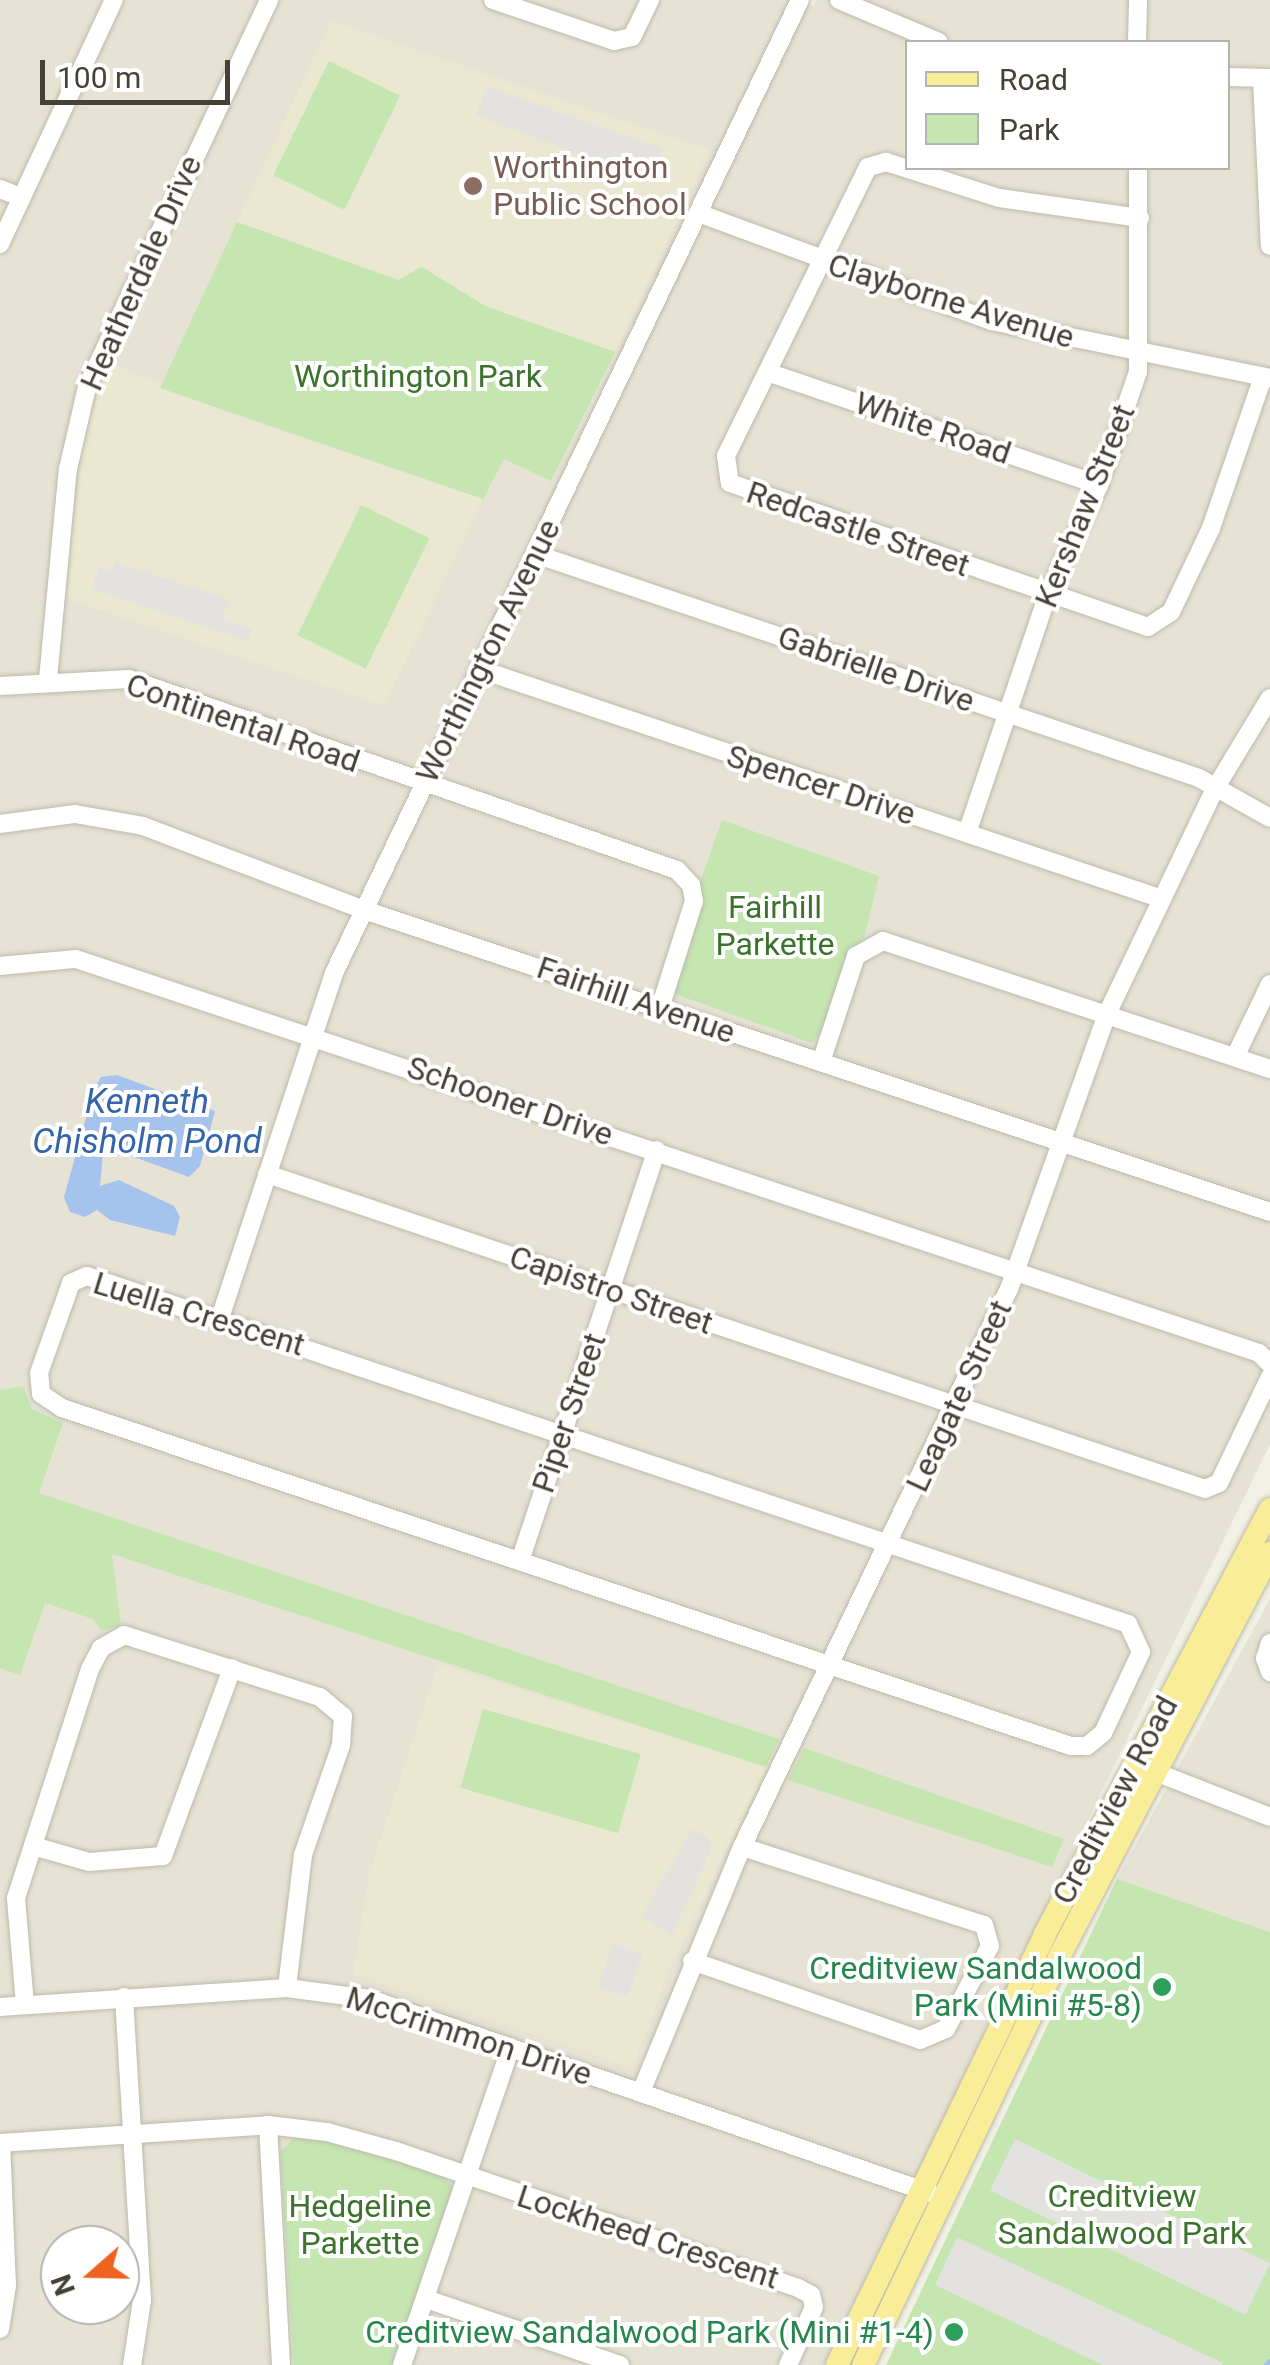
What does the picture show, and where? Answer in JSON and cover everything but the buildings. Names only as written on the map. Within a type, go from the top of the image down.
[{"type":"main road","name":"Creditview Road","points":[[863,2365],[1270,1509]]},
{"type":"main road","name":"Creditview Road","points":[[837,2365],[920,2188],[1144,1768],[1270,1554]]},
{"type":"street","points":[[0,244],[114,0]]},
{"type":"street","name":"Heatherdale Drive","points":[[48,680],[68,470],[87,387],[270,0]]},
{"type":"street","points":[[493,0],[614,41],[632,37],[650,0]]},
{"type":"street","name":"Worthington Avenue","points":[[220,1318],[312,1034],[364,910],[800,0]]},
{"type":"street","points":[[839,0],[933,40]]},
{"type":"street","points":[[1137,40],[1138,0]]},
{"type":"street","points":[[1230,77],[1266,78],[1270,246]]},
{"type":"street","name":"Redcastle Street","points":[[1048,594],[736,488],[726,475],[726,456],[862,174],[875,162],[999,198],[1140,218]]},
{"type":"street","name":"Kershaw Street","points":[[967,833],[1048,594],[1099,485],[1140,354],[1138,170]]},
{"type":"street","points":[[0,190],[22,196]]},
{"type":"street","name":"Clayborne Avenue","points":[[698,213],[819,262],[992,321],[1266,378]]},
{"type":"street","name":"White Road","points":[[767,372],[1099,485]]},
{"type":"street","points":[[1048,594],[1140,626],[1164,620],[1211,528],[1266,378]]},
{"type":"street","name":"Gabrielle Drive","points":[[535,554],[1216,786],[1270,818]]},
{"type":"street","name":"Spencer Drive","points":[[480,669],[1162,899]]},
{"type":"street","name":"Continental Road","points":[[0,686],[48,680],[130,680],[683,875],[694,902],[660,1008]]},
{"type":"street","name":"Leagate Street","points":[[642,2092],[692,1960],[742,1847],[1017,1271],[1107,1014],[1216,786],[1270,698]]},
{"type":"street","name":"Fairhill Avenue","points":[[0,824],[75,814],[143,826],[364,910],[1270,1212]]},
{"type":"street","points":[[821,1062],[856,956],[882,941],[1270,1069]]},
{"type":"street","name":"Schooner Drive","points":[[0,966],[76,959],[312,1034],[1260,1352],[1270,1364]]},
{"type":"street","points":[[1235,1057],[1270,984]]},
{"type":"street","name":"Piper Street","points":[[520,1561],[657,1150]]},
{"type":"street","name":"Capistro Street","points":[[267,1174],[1204,1489],[1219,1483],[1270,1378]]},
{"type":"street","name":"Luella Crescent","points":[[80,1277],[116,1282],[562,1433],[1128,1624],[1142,1652],[1102,1733],[1087,1746],[1070,1746],[62,1408],[41,1394],[40,1373],[67,1292],[80,1277]]},
{"type":"street","points":[[24,2005],[16,1898],[90,1669],[109,1640],[132,1637],[320,1697],[343,1716],[341,1745],[303,1855],[287,1988]]},
{"type":"street","points":[[1270,1644],[1264,1658],[1270,1672]]},
{"type":"street","points":[[32,1846],[89,1862],[163,1856],[232,1668]]},
{"type":"street","points":[[1144,1768],[1270,1816]]},
{"type":"street","points":[[692,1960],[920,2040],[946,2029],[990,1946],[984,1925],[742,1847]]},
{"type":"street","name":"McCrimmon Drive","points":[[0,2007],[287,1988],[370,1999],[944,2199]]},
{"type":"street","points":[[124,1997],[142,2300],[132,2365]]},
{"type":"street","points":[[402,2365],[511,2047]]},
{"type":"street","points":[[0,2330],[7,2286],[0,2144],[268,2126],[328,2132],[467,2177]]},
{"type":"street","points":[[268,2126],[282,2365]]},
{"type":"street","name":"Lockheed Crescent","points":[[467,2177],[811,2294],[814,2307],[788,2365]]},
{"type":"street","points":[[426,2299],[620,2365]]},
{"type":"shaded area","points":[[0,0],[800,0],[813,6],[816,0],[1270,0],[1270,1444],[824,2365],[0,2365]]},
{"type":"shaded area","name":"Worthington Public School","points":[[331,21],[710,150],[615,352],[485,306],[423,267],[398,280],[237,222]]},
{"type":"shaded area","points":[[487,87],[662,148],[657,164],[637,158],[632,175],[476,115]]},
{"type":"shaded area","points":[[109,362],[225,412],[483,499],[384,706],[65,598],[84,440]]},
{"type":"shaded area","points":[[115,562],[229,599],[222,619],[252,630],[248,641],[92,589],[99,567],[112,572]]},
{"type":"shaded area","points":[[1270,1599],[1270,1932],[1117,1879]]},
{"type":"shaded area","points":[[438,1664],[766,1767],[668,1973],[633,2068],[353,1974],[369,1874]]},
{"type":"shaded area","points":[[692,1829],[709,1838],[712,1848],[672,1934],[642,1917]]},
{"type":"shaded area","points":[[613,1944],[642,1954],[627,1998],[598,1987]]},
{"type":"shaded area","points":[[1015,2139],[1270,2263],[1245,2315],[990,2190]]},
{"type":"shaded area","points":[[957,2237],[1223,2363],[1103,2365],[935,2285]]},
{"type":"green space","points":[[329,61],[400,96],[344,210],[273,175]]},
{"type":"green space","name":"Worthington Park","points":[[237,222],[398,280],[422,267],[485,306],[615,352],[551,481],[504,459],[483,499],[160,388]]},
{"type":"green space","points":[[361,505],[429,538],[366,669],[297,635]]},
{"type":"green space","name":"Fairhill Parkette","points":[[722,820],[879,876],[864,938],[847,958],[823,1030],[812,1043],[675,994],[699,885]]},
{"type":"green space","points":[[23,1386],[32,1409],[63,1423],[39,1493],[779,1739],[766,1767],[112,1554],[121,1625],[101,1631],[93,1619],[45,1603],[20,1675],[0,1668],[0,1390]]},
{"type":"green space","points":[[483,1709],[641,1754],[618,1833],[460,1788]]},
{"type":"green space","points":[[804,1748],[1064,1839],[1052,1867],[788,1780]]},
{"type":"green space","name":"Creditview Sandalwood Park","points":[[1117,1879],[1270,1932],[1270,2365],[886,2365]]},
{"type":"green space","name":"Hedgeline Parkette","points":[[297,2135],[349,2142],[443,2175],[454,2189],[392,2365],[294,2365],[280,2152]]},
{"type":"water","name":"Kenneth Chisholm Pond","points":[[117,1075],[215,1111],[200,1166],[189,1177],[112,1149],[103,1153],[100,1186],[119,1180],[174,1206],[180,1217],[175,1236],[110,1220],[97,1210],[85,1217],[70,1212],[64,1197],[94,1089],[101,1077]]},
{"type":"waterway","points":[[1266,2365],[1270,2361]]},
{"type":"place","name":"Worthington Public School","points":[[473,186]]},
{"type":"place","name":"Creditview Sandalwood Park (Mini #5-8)","points":[[1162,1987]]},
{"type":"place","name":"Creditview Sandalwood Park (Mini #1-4)","points":[[954,2332]]}]
